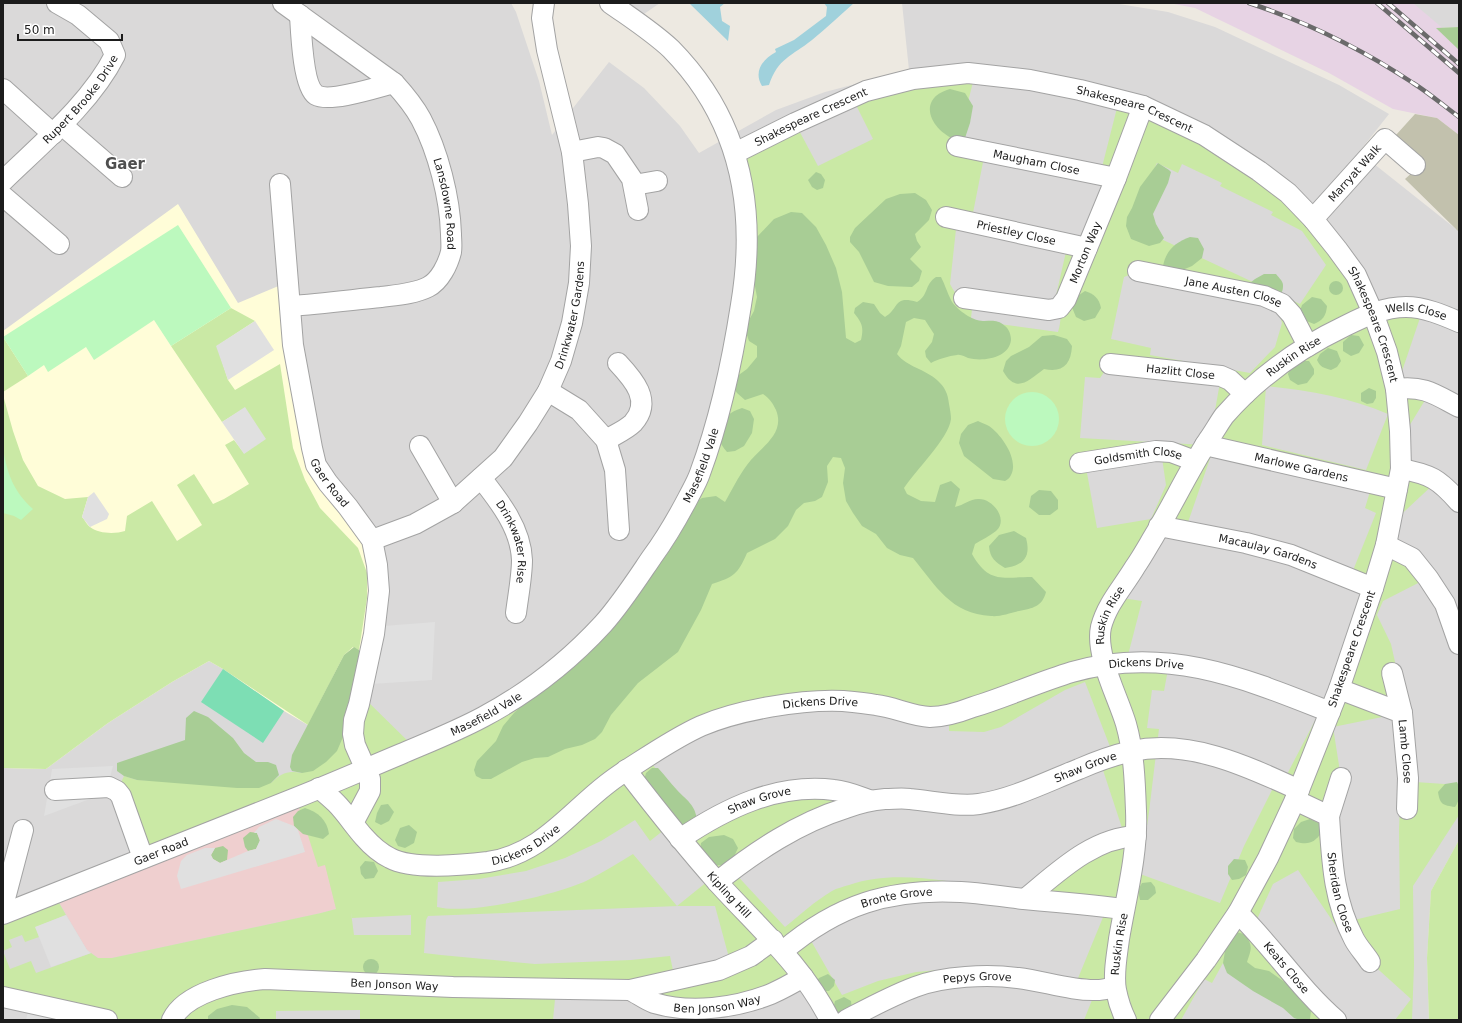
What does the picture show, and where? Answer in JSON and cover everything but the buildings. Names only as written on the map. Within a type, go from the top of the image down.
[{"type":"street","name":"Rupert Brooke Drive","points":[[3,181],[57,129],[107,71],[115,55],[109,41],[78,15],[57,3]]},
{"type":"street","name":"Lansdowne Road","points":[[283,3],[394,83],[407,97],[421,120],[435,152],[443,178],[450,224],[451,250],[448,262],[441,274],[430,286],[415,292],[341,302],[290,306]]},
{"type":"street","name":"Drinkwater Gardens","points":[[372,540],[415,524],[453,503],[503,458],[528,423],[548,391],[561,360],[572,323],[579,284],[581,246],[572,152],[547,50],[542,18],[544,3]]},
{"type":"street","name":"Masefield Vale","points":[[319,788],[441,737],[484,717],[524,692],[560,665],[604,622],[670,532],[699,477],[727,386],[745,285],[745,203],[740,174],[735,153],[722,122],[709,98],[690,72],[670,49],[655,36],[610,3]]},
{"type":"street","points":[[300,15],[305,68],[309,86],[316,94],[324,97],[336,97],[394,83]]},
{"type":"street","name":"Shakespeare Crescent","points":[[735,153],[795,123],[866,91],[913,79],[968,74],[1030,80],[1080,90],[1143,106],[1210,139],[1259,171],[1288,193],[1313,218],[1356,275],[1373,313],[1387,352],[1396,389],[1400,431],[1400,469],[1386,545],[1373,588],[1330,712],[1297,795],[1268,858],[1238,913],[1206,960],[1160,1020]]},
{"type":"street","points":[[3,89],[122,177]]},
{"type":"street","name":"Morton Way","points":[[964,298],[1049,310],[1059,308],[1066,299],[1088,248],[1143,106]]},
{"type":"street","name":"Marryat Walk","points":[[1313,218],[1385,139],[1415,164]]},
{"type":"street","name":"Maugham Close","points":[[957,146],[1116,178]]},
{"type":"street","points":[[572,152],[598,147],[610,150],[615,154],[630,174],[634,185],[638,210]]},
{"type":"street","points":[[634,185],[657,181]]},
{"type":"street","name":"Gaer Road","points":[[280,184],[293,345],[316,465],[328,484],[348,507],[372,540],[377,565],[379,591],[374,634],[359,704],[354,720],[353,734],[355,745],[365,769]]},
{"type":"street","points":[[3,196],[59,244]]},
{"type":"street","name":"Priestley Close","points":[[946,217],[1088,248]]},
{"type":"street","name":"Jane Austen Close","points":[[1138,271],[1264,296],[1282,304],[1292,316],[1308,346]]},
{"type":"street","name":"Wells Close","points":[[1373,313],[1391,308],[1409,307],[1441,314],[1459,322]]},
{"type":"street","name":"Ruskin Rise","points":[[1126,1020],[1120,1006],[1115,987],[1116,962],[1136,836],[1136,812],[1132,751],[1126,726],[1102,657],[1100,631],[1105,613],[1136,566],[1200,453],[1223,418],[1245,394],[1283,361],[1308,346],[1373,313]]},
{"type":"street","points":[[606,440],[632,424],[638,415],[641,404],[640,394],[632,378],[618,363]]},
{"type":"street","name":"Hazlitt Close","points":[[1110,364],[1221,376],[1230,380],[1245,394]]},
{"type":"street","points":[[1396,389],[1410,387],[1422,389],[1459,407]]},
{"type":"street","points":[[548,391],[579,410],[606,440],[615,470],[619,530]]},
{"type":"street","points":[[420,446],[453,503]]},
{"type":"street","name":"Goldsmith Close","points":[[1080,463],[1156,451],[1200,453]]},
{"type":"street","name":"Marlowe Gardens","points":[[1200,453],[1397,489]]},
{"type":"street","points":[[1400,469],[1422,473],[1437,481],[1447,488],[1459,502]]},
{"type":"street","name":"Drinkwater Rise","points":[[482,478],[503,507],[518,536],[522,560],[516,613]]},
{"type":"street","name":"Macaulay Gardens","points":[[1159,526],[1246,543],[1291,555],[1373,588]]},
{"type":"street","points":[[1386,545],[1412,558],[1428,578],[1444,604],[1459,644]]},
{"type":"street","name":"Dickens Drive","points":[[319,788],[336,803],[363,836],[378,850],[391,859],[409,864],[435,865],[492,861],[513,855],[536,844],[556,831],[608,783],[665,745],[702,726],[743,713],[798,703],[841,701],[880,705],[930,717],[956,713],[1073,672],[1105,666],[1141,662],[1192,666],[1246,679],[1330,712]]},
{"type":"street","points":[[1392,673],[1402,713]]},
{"type":"street","name":"Lamb Close","points":[[1338,689],[1402,713],[1408,778],[1407,809]]},
{"type":"street","name":"Shaw Grove","points":[[680,839],[722,813],[748,802],[782,791],[811,789],[835,790],[869,800],[909,799],[958,805],[978,804],[1004,798],[1091,764],[1132,751],[1157,748],[1183,750],[1218,757],[1248,767],[1297,795]]},
{"type":"street","points":[[353,823],[370,791],[370,779],[365,769]]},
{"type":"street","name":"Kipling Hill","points":[[626,770],[680,839],[717,882],[778,946],[820,1001],[830,1020]]},
{"type":"street","name":"Sheridan Close","points":[[1341,778],[1329,816],[1332,870],[1346,923],[1355,940],[1370,962]]},
{"type":"street","points":[[55,790],[108,787],[117,791],[121,796],[143,858]]},
{"type":"street","name":"Gaer Road","points":[[3,914],[319,788]]},
{"type":"street","points":[[1297,795],[1329,816]]},
{"type":"street","name":"Shaw Grove","points":[[717,882],[740,864],[781,837],[809,821],[869,800]]},
{"type":"street","points":[[3,906],[23,830]]},
{"type":"street","points":[[1025,899],[1072,861],[1103,844],[1125,837],[1136,836]]},
{"type":"street","name":"Bronte Grove","points":[[778,946],[799,937],[822,922],[855,905],[881,897],[915,892],[957,892],[1124,909]]},
{"type":"street","name":"Keats Close","points":[[1238,913],[1253,928],[1307,992],[1336,1020]]},
{"type":"street","name":"Ben Jonson Way","points":[[172,1020],[178,1010],[189,1002],[211,991],[247,980],[265,979],[453,987],[630,990],[719,970],[778,946]]},
{"type":"street","name":"Pepys Grove","points":[[846,1020],[917,986],[941,980],[992,976],[1017,978],[1074,988],[1096,990],[1115,987]]},
{"type":"street","name":"Ben Jonson Way","points":[[630,990],[653,1002],[672,1007],[697,1008],[725,1006],[748,1002],[772,994],[803,977]]},
{"type":"street","points":[[3,997],[106,1020]]},
{"type":"shaded area","points":[[3,3],[511,3],[516,12],[539,81],[552,135],[609,62],[644,88],[680,126],[699,153],[776,110],[825,92],[909,70],[902,3],[1113,3],[1168,12],[1215,27],[1339,85],[1389,114],[1359,152],[1456,229],[1459,227],[1459,840],[1431,891],[1427,958],[1429,1020],[3,1020]]},
{"type":"shaded area","points":[[622,3],[660,3],[641,16]]},
{"type":"shaded area","points":[[1169,3],[1413,3],[1459,42],[1459,135],[1437,118],[1393,109],[1329,73],[1195,8]]},
{"type":"shaded area","points":[[1408,3],[1459,3],[1459,27],[1436,28]]},
{"type":"shaded area","points":[[1415,114],[1437,118],[1459,135],[1459,232],[1405,179],[1424,162],[1396,135]]},
{"type":"shaded area","points":[[178,204],[238,303],[288,282],[312,448],[372,540],[374,634],[313,728],[284,711],[209,661],[172,682],[108,723],[46,769],[3,768],[3,331]]},
{"type":"shaded area","points":[[255,321],[274,350],[228,380],[216,346]]},
{"type":"shaded area","points":[[245,407],[266,439],[244,454],[222,422]]},
{"type":"shaded area","points":[[94,492],[109,514],[107,519],[90,527],[82,517],[88,497]]},
{"type":"shaded area","points":[[435,622],[432,680],[371,684],[384,626]]},
{"type":"shaded area","points":[[113,766],[106,793],[44,816],[52,769]]},
{"type":"shaded area","points":[[319,788],[336,909],[112,958],[98,958],[87,950],[54,894]]},
{"type":"shaded area","points":[[276,819],[294,826],[298,830],[305,852],[181,889],[177,876],[181,861],[187,855],[205,848],[215,848],[211,855],[213,859],[220,863],[256,849],[260,840],[257,833],[254,833],[259,827]]},
{"type":"shaded area","points":[[66,915],[87,950],[91,953],[51,967],[35,927]]},
{"type":"shaded area","points":[[28,1011],[61,1020],[26,1020]]},
{"type":"green space","points":[[1459,27],[1459,50],[1436,28]]},
{"type":"green space","points":[[975,74],[957,146],[985,152],[971,223],[957,220],[950,284],[954,291],[959,295],[973,300],[971,318],[977,321],[1058,332],[1060,315],[1059,308],[1055,300],[1068,243],[1088,247],[1116,179],[1100,175],[1119,100],[1143,106],[1288,193],[1373,312],[1423,309],[1396,389],[1430,392],[1400,441],[1401,468],[1437,481],[1391,524],[1386,544],[1428,578],[1383,601],[1377,615],[1391,644],[1397,671],[1402,713],[1333,727],[1341,778],[1338,812],[1345,885],[1354,920],[1400,909],[1399,829],[1401,781],[1459,785],[1459,815],[1413,886],[1414,965],[1412,1020],[1395,1020],[1411,999],[1370,962],[1355,940],[1338,929],[1298,870],[1273,884],[1253,928],[1321,1020],[1313,1020],[1304,1016],[1223,963],[1212,983],[1204,979],[1181,1020],[1084,1020],[1096,990],[1074,988],[1106,910],[1025,899],[1125,837],[1100,761],[1114,757],[1085,682],[1065,690],[1001,727],[984,732],[949,731],[949,714],[880,705],[743,713],[647,757],[699,827],[748,802],[855,795],[732,870],[785,927],[826,895],[838,888],[873,879],[898,877],[947,881],[946,891],[915,891],[806,932],[842,995],[878,981],[916,972],[982,966],[983,976],[830,1020],[803,977],[748,1002],[653,1002],[556,989],[553,1020],[360,1019],[360,1010],[276,1011],[276,1020],[107,1020],[3,997],[3,951],[10,969],[31,961],[36,973],[91,953],[98,958],[112,958],[336,909],[325,865],[318,867],[296,798],[143,858],[117,791],[124,776],[137,780],[271,783],[285,773],[302,773],[344,725],[361,695],[415,748],[484,717],[604,623],[699,477],[745,285],[735,153],[795,123],[818,166],[873,139],[852,97]],"holes":[[[1157,163],[1178,173],[1182,164],[1222,183],[1220,186],[1273,212],[1271,215],[1302,231],[1326,265],[1300,304],[1129,224]],[[1132,274],[1275,301],[1282,323],[1275,347],[1250,373],[1150,355],[1151,348],[1111,339],[1124,277]],[[1110,364],[1221,377],[1210,438],[1205,445],[1080,438],[1085,377],[1100,378]],[[1266,386],[1328,395],[1358,403],[1388,414],[1366,470],[1262,445]],[[1214,447],[1372,485],[1365,508],[1376,513],[1350,578],[1373,588],[1321,709],[1283,782],[1277,780],[1244,846],[1220,903],[1140,874],[1159,729],[1147,728],[1152,690],[1164,691],[1169,664],[1126,663],[1142,601],[1115,597],[1159,526],[1185,531]],[[1161,451],[1166,485],[1151,519],[1097,528],[1085,462]],[[635,820],[650,841],[669,826],[713,877],[677,906],[633,854],[586,881],[554,892],[490,906],[452,909],[437,907],[438,882],[479,879],[526,871],[565,858],[601,841]],[[678,906],[715,906],[731,965],[675,980],[670,956],[631,960],[535,964],[424,953],[426,920],[428,916]],[[351,912],[352,918],[411,915],[411,935],[354,935]]]},
{"type":"green space","points":[[950,89],[965,93],[973,106],[970,123],[965,138],[959,141],[949,137],[941,131],[931,116],[930,108],[932,100],[939,94]]},
{"type":"green space","points":[[1158,163],[1171,172],[1168,183],[1153,214],[1156,224],[1164,238],[1160,243],[1149,246],[1131,239],[1126,226],[1127,217],[1140,187]]},
{"type":"green space","points":[[816,172],[821,174],[825,180],[823,188],[817,190],[812,187],[808,180]]},
{"type":"green space","points":[[915,193],[926,200],[932,210],[929,220],[915,234],[921,247],[910,259],[922,271],[919,281],[912,287],[888,286],[874,282],[859,252],[850,242],[850,237],[855,228],[886,199],[900,194]]},
{"type":"green space","points":[[791,212],[802,213],[816,227],[826,245],[836,268],[842,292],[846,338],[855,343],[861,340],[862,328],[861,323],[854,313],[855,308],[863,302],[874,304],[880,313],[885,317],[900,301],[909,300],[917,302],[921,299],[932,280],[936,277],[941,277],[953,303],[962,312],[977,320],[995,321],[1001,323],[1008,329],[1011,340],[1006,351],[1000,355],[988,359],[974,359],[958,355],[931,363],[926,357],[925,351],[932,342],[934,334],[925,320],[914,318],[906,322],[901,346],[897,354],[906,362],[932,376],[942,385],[948,397],[951,419],[949,427],[938,445],[904,488],[907,494],[921,501],[935,502],[940,485],[951,481],[960,489],[955,507],[975,499],[984,500],[994,506],[998,510],[1000,516],[1000,526],[994,533],[975,544],[972,554],[984,570],[997,577],[1032,577],[1046,592],[1042,601],[1033,608],[998,616],[977,614],[965,610],[955,604],[937,588],[913,558],[900,555],[887,548],[876,534],[862,526],[846,501],[843,483],[845,468],[841,458],[833,457],[827,466],[828,482],[822,497],[815,501],[804,503],[796,510],[788,526],[775,539],[747,553],[741,566],[734,574],[712,584],[701,610],[678,652],[638,683],[611,715],[602,732],[595,739],[582,745],[565,749],[548,757],[535,758],[522,762],[491,779],[482,779],[476,776],[474,770],[477,761],[496,741],[503,726],[514,713],[565,665],[630,599],[655,570],[679,536],[691,506],[702,498],[716,496],[725,502],[747,465],[774,434],[778,419],[776,410],[769,399],[763,394],[745,400],[733,387],[736,377],[747,369],[757,357],[757,346],[749,341],[746,332],[748,322],[754,311],[757,297],[751,266],[757,237],[774,219]]},
{"type":"green space","points":[[178,225],[231,308],[171,346],[154,320],[94,360],[86,347],[48,372],[44,365],[28,376],[3,337]]},
{"type":"green space","points":[[1190,237],[1198,238],[1204,249],[1202,258],[1192,266],[1180,271],[1163,266],[1164,260],[1172,247],[1180,241]]},
{"type":"green space","points":[[1264,274],[1276,274],[1282,281],[1283,289],[1282,293],[1273,303],[1261,306],[1252,302],[1250,283]]},
{"type":"green space","points":[[1333,281],[1339,281],[1343,285],[1343,291],[1339,295],[1333,295],[1329,291],[1329,285]]},
{"type":"green space","points":[[1085,291],[1096,297],[1101,308],[1095,318],[1084,321],[1076,317],[1071,305],[1076,297]]},
{"type":"green space","points":[[1312,297],[1321,299],[1327,306],[1324,317],[1314,324],[1304,320],[1299,314],[1302,305]]},
{"type":"green space","points":[[231,308],[255,321],[217,346],[228,380],[235,390],[280,364],[293,448],[305,480],[320,508],[358,548],[367,573],[367,598],[359,650],[353,647],[344,655],[308,725],[209,661],[172,682],[108,723],[46,769],[3,768],[3,395],[23,460],[38,486],[65,499],[88,497],[82,517],[90,527],[102,532],[117,533],[125,531],[127,516],[152,501],[177,541],[202,525],[177,485],[194,474],[213,504],[249,484],[225,445],[234,440],[244,453],[245,408],[222,422],[171,346]]},
{"type":"green space","points":[[1054,335],[1067,339],[1072,346],[1070,358],[1064,366],[1056,370],[1044,369],[1033,378],[1022,383],[1017,384],[1008,378],[1003,371],[1006,361],[1011,356],[1029,347],[1042,336]]},
{"type":"green space","points":[[1351,335],[1359,336],[1364,345],[1359,353],[1351,356],[1343,351],[1343,342]]},
{"type":"green space","points":[[3,337],[28,376],[3,392]]},
{"type":"green space","points":[[1328,348],[1337,351],[1341,361],[1337,367],[1331,370],[1322,367],[1317,360],[1320,354]]},
{"type":"green space","points":[[1299,361],[1309,361],[1314,369],[1314,374],[1307,383],[1298,385],[1290,380],[1288,374],[1291,365]]},
{"type":"green space","points":[[1369,388],[1376,391],[1376,398],[1373,403],[1367,404],[1361,401],[1361,393]]},
{"type":"green space","points":[[1032,392],[1042,394],[1051,400],[1057,409],[1059,419],[1057,429],[1051,438],[1042,444],[1032,446],[1022,444],[1013,438],[1007,429],[1005,419],[1007,409],[1013,400],[1022,394]]},
{"type":"green space","points":[[742,408],[750,411],[754,419],[752,433],[744,446],[735,451],[727,452],[719,438],[718,432],[720,426],[728,415]]},
{"type":"green space","points":[[978,421],[988,425],[994,430],[1008,448],[1013,462],[1013,469],[1010,477],[1005,481],[993,479],[964,456],[959,443],[961,434],[968,425]]},
{"type":"green space","points":[[3,448],[12,482],[26,503],[33,509],[21,520],[3,513]]},
{"type":"green space","points":[[1039,490],[1051,491],[1058,500],[1058,509],[1050,515],[1039,515],[1029,507],[1031,496]]},
{"type":"green space","points":[[1014,531],[1026,538],[1028,550],[1027,555],[1017,565],[1005,568],[998,564],[994,559],[989,546],[999,535]]},
{"type":"green space","points":[[354,647],[359,650],[362,659],[344,725],[343,737],[337,751],[326,762],[313,771],[302,773],[292,771],[290,767],[292,755],[344,655]]},
{"type":"green space","points":[[223,669],[284,711],[263,743],[201,702]]},
{"type":"green space","points":[[194,711],[208,717],[233,738],[244,753],[256,762],[268,762],[276,765],[279,775],[271,783],[259,788],[237,788],[137,780],[124,776],[117,771],[117,763],[185,740],[186,718]]},
{"type":"green space","points":[[652,768],[658,768],[690,803],[694,810],[697,820],[683,830],[644,780],[646,773]]},
{"type":"green space","points":[[1457,782],[1459,798],[1457,804],[1455,807],[1443,804],[1440,800],[1438,792],[1445,784]]},
{"type":"green space","points":[[388,804],[394,812],[389,821],[381,825],[375,822],[381,805]]},
{"type":"green space","points":[[305,808],[318,814],[324,821],[329,834],[323,839],[303,834],[294,826],[293,817],[298,811]]},
{"type":"green space","points":[[1310,819],[1320,824],[1322,832],[1314,841],[1308,843],[1296,842],[1293,838],[1294,829],[1301,822]]},
{"type":"green space","points":[[409,825],[417,832],[414,843],[405,848],[398,846],[395,840],[400,828]]},
{"type":"green space","points":[[250,832],[257,833],[260,841],[256,849],[248,851],[245,847],[243,838]]},
{"type":"green space","points":[[724,835],[733,839],[738,848],[732,861],[722,865],[711,866],[700,851],[701,843],[709,837]]},
{"type":"green space","points":[[1459,840],[1459,1020],[1429,1020],[1427,958],[1431,891]]},
{"type":"green space","points":[[223,846],[228,850],[227,860],[220,863],[213,859],[211,855],[215,848]]},
{"type":"green space","points":[[1234,859],[1245,860],[1248,867],[1246,875],[1239,879],[1232,880],[1228,874],[1228,866]]},
{"type":"green space","points":[[365,861],[374,862],[378,871],[374,878],[365,879],[361,874],[360,867]]},
{"type":"green space","points":[[1151,882],[1155,887],[1156,893],[1148,900],[1140,900],[1138,890],[1142,883]]},
{"type":"green space","points":[[54,894],[66,915],[36,927],[39,937],[25,942],[22,935],[9,940],[12,947],[3,951],[3,914]]},
{"type":"green space","points":[[1236,932],[1244,934],[1249,942],[1251,948],[1247,962],[1255,968],[1269,971],[1286,983],[1311,1011],[1310,1019],[1300,1020],[1294,1018],[1283,1008],[1253,991],[1227,973],[1223,963],[1227,939]]},
{"type":"green space","points":[[368,959],[374,959],[379,964],[377,973],[374,975],[368,975],[363,970],[363,964]]},
{"type":"green space","points":[[828,974],[835,980],[834,986],[829,991],[821,991],[816,982],[819,978]]},
{"type":"green space","points":[[844,997],[851,1001],[852,1010],[838,1015],[833,1009],[835,1001]]},
{"type":"green space","points":[[232,1005],[247,1007],[260,1018],[259,1020],[208,1020],[208,1016],[217,1009]]},
{"type":"water","points":[[689,3],[725,3],[720,7],[722,21],[730,26],[728,41]]},
{"type":"water","points":[[824,3],[854,3],[812,40],[786,58],[777,69],[769,85],[762,86],[759,81],[759,70],[763,62],[776,52],[775,49],[794,40],[826,16],[827,7]]},
{"type":"railway","points":[[1249,3],[1271,10],[1334,37],[1394,71],[1431,95],[1459,117]]},
{"type":"railway","points":[[1377,3],[1459,73]]},
{"type":"railway","points":[[1388,3],[1459,64]]},
{"type":"district","name":"Gaer","points":[[125,164]]}]
